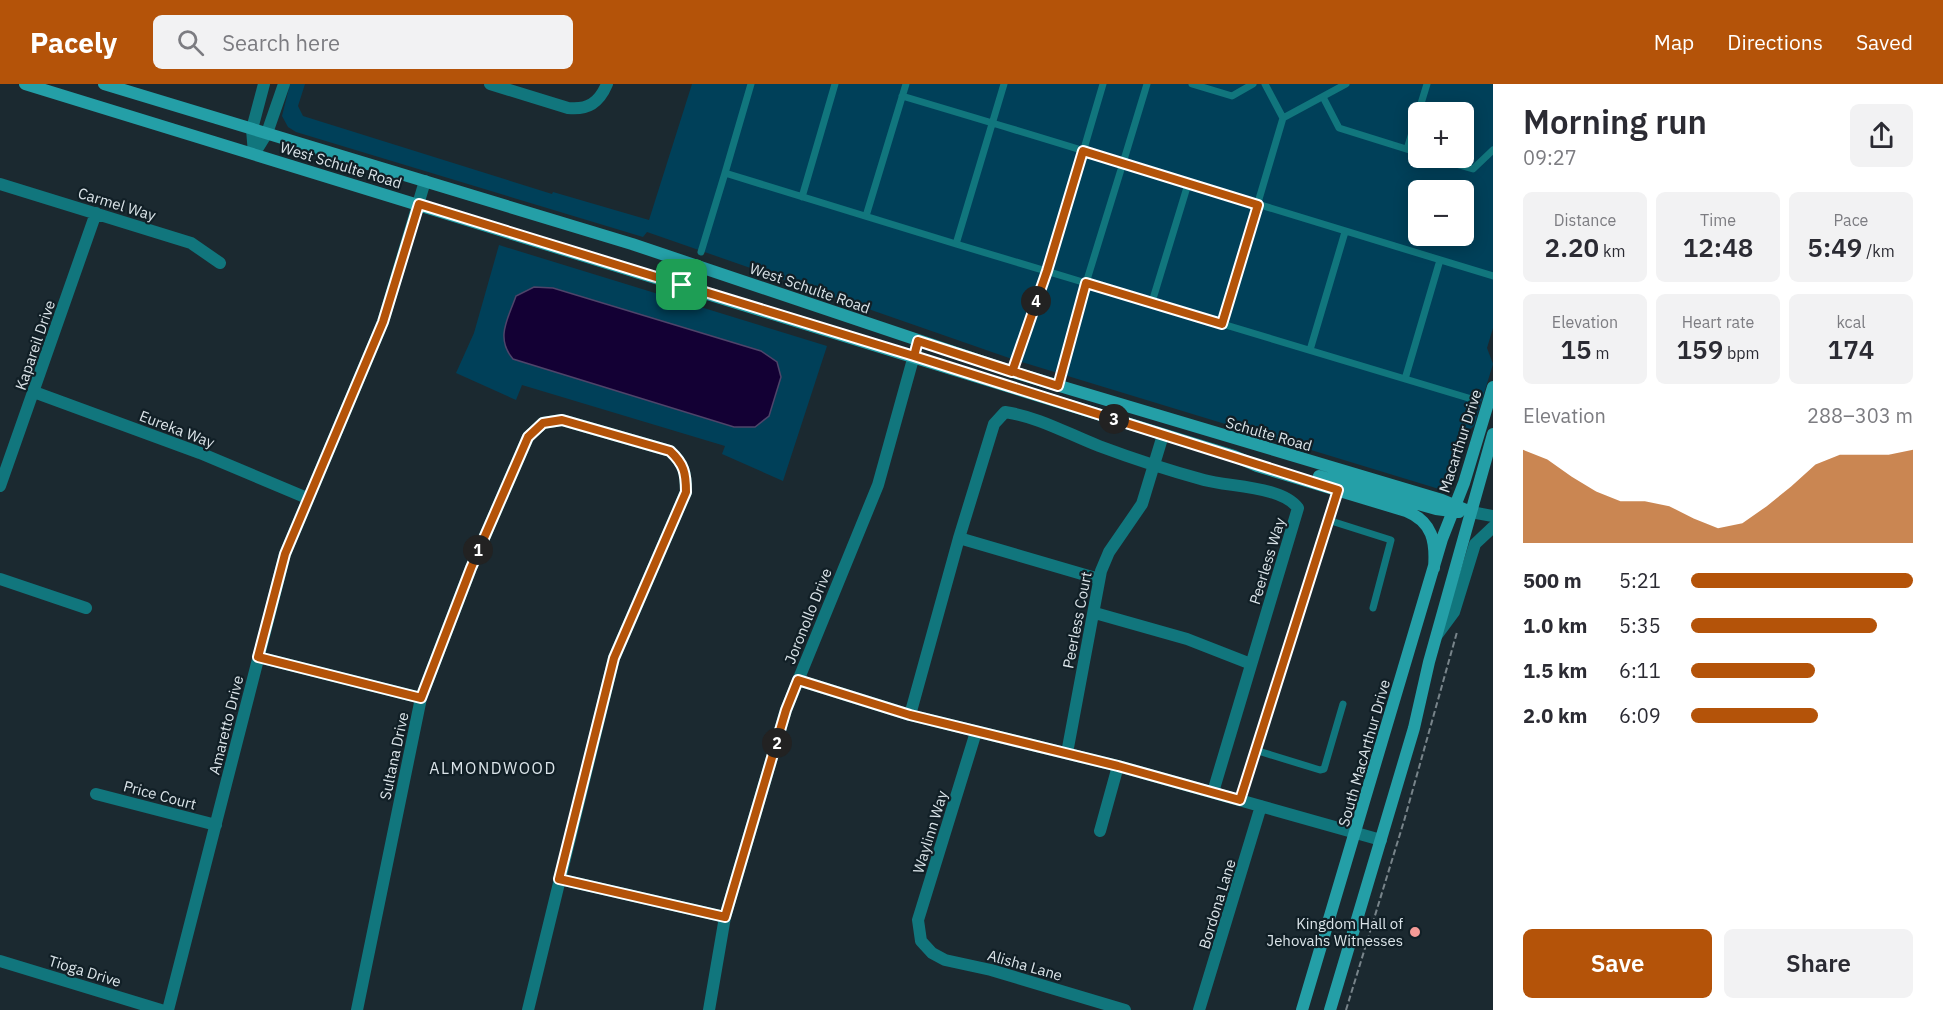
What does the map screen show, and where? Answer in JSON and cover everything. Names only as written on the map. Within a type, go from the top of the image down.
[{"type":"main road","name":"West Schulte Road","points":[[25,84],[1234,456]]},
{"type":"main road","name":"West Schulte Road","points":[[104,84],[633,244],[1058,386]]},
{"type":"main road","name":"Schulte Road","points":[[1058,386],[1454,508]]},
{"type":"main road","name":"Macarthur Drive","points":[[1454,508],[1493,387]]},
{"type":"main road","name":"Macarthur Drive","points":[[1471,512],[1493,434]]},
{"type":"main road","name":"Schulte Road","points":[[1234,456],[1260,459],[1471,512]]},
{"type":"main road","points":[[1234,456],[1257,466],[1407,511],[1420,518],[1433,537],[1434,568]]},
{"type":"main road","name":"South MacArthur Drive","points":[[1302,1010],[1454,508]]},
{"type":"main road","points":[[1329,1010],[1414,728],[1436,636],[1471,512]]},
{"type":"street","points":[[254,154],[252,129],[264,84]]},
{"type":"street","points":[[254,154],[267,133],[284,84]]},
{"type":"street","points":[[490,84],[568,108],[580,109],[593,105],[602,95],[606,84]]},
{"type":"street","name":"Amaretto Drive","points":[[168,1010],[285,554],[383,322],[425,181]]},
{"type":"street","name":"Carmel Way","points":[[0,184],[190,243],[220,263]]},
{"type":"street","name":"Kapareil Drive","points":[[0,486],[96,213]]},
{"type":"street","name":"Joronollo Drive","points":[[710,1010],[725,917],[786,710],[878,485],[918,341]]},
{"type":"street","name":"Eureka Way","points":[[34,392],[200,453],[307,498]]},
{"type":"street","points":[[910,715],[959,538],[994,424],[1005,412],[1022,414],[1099,446],[1155,463]]},
{"type":"street","name":"Sultana Drive","points":[[357,1010],[421,698],[471,568],[528,437],[543,423],[562,420],[670,451],[681,461],[686,474],[686,492],[614,658],[559,879]]},
{"type":"street","name":"Peerless Court","points":[[1067,753],[1100,579],[1109,552],[1142,504],[1163,435]]},
{"type":"street","name":"Peerless Way","points":[[1155,463],[1210,482],[1267,491],[1292,500],[1298,508],[1251,663]]},
{"type":"street","name":"Schulte Road","points":[[1471,512],[1493,516]]},
{"type":"street","points":[[1436,636],[1454,612],[1475,544],[1493,527]]},
{"type":"street","points":[[959,538],[1100,579]]},
{"type":"street","points":[[0,579],[86,608]]},
{"type":"street","points":[[1095,613],[1187,639],[1251,663],[1213,792]]},
{"type":"street","points":[[258,657],[421,698]]},
{"type":"street","points":[[798,680],[910,715],[1118,766],[1381,840]]},
{"type":"street","name":"Waylinn Way","points":[[921,941],[918,920],[976,732]]},
{"type":"street","points":[[1100,831],[1118,766]]},
{"type":"street","name":"Price Court","points":[[96,794],[216,825]]},
{"type":"street","name":"Bordona Lane","points":[[1199,1010],[1261,806]]},
{"type":"street","points":[[528,1010],[559,879],[725,917]]},
{"type":"street","name":"Alisha Lane","points":[[921,941],[945,960],[991,970],[1125,1010]]},
{"type":"street","name":"Tioga Drive","points":[[0,961],[161,1010]]},
{"type":"lane","points":[[701,252],[751,84]]},
{"type":"lane","points":[[802,197],[835,84]]},
{"type":"lane","points":[[866,216],[906,84]]},
{"type":"lane","points":[[956,244],[1004,84]]},
{"type":"lane","points":[[1012,372],[1047,271],[1104,84]]},
{"type":"lane","points":[[1058,386],[1086,283],[1147,84]]},
{"type":"lane","points":[[1192,84],[1232,96],[1253,84]]},
{"type":"lane","points":[[1265,84],[1284,118]]},
{"type":"lane","points":[[1222,324],[1284,118],[1346,84]]},
{"type":"lane","points":[[1323,97],[1339,128],[1407,149],[1427,84]]},
{"type":"lane","points":[[902,96],[1493,276]]},
{"type":"lane","points":[[1470,168],[1473,169],[1493,150]]},
{"type":"lane","points":[[725,173],[1475,400]]},
{"type":"lane","points":[[1152,302],[1188,183]]},
{"type":"lane","points":[[1310,350],[1345,232]]},
{"type":"lane","points":[[1405,379],[1440,260]]},
{"type":"lane","points":[[1240,800],[1338,490]]},
{"type":"lane","points":[[1328,520],[1391,540],[1373,608]]},
{"type":"lane","points":[[1255,750],[1320,770],[1324,769],[1343,704]]},
{"type":"path","points":[[1346,1010],[1404,821],[1459,625]]},
{"type":"shaded area","points":[[290,84],[305,84],[298,106],[303,116],[552,194],[553,192],[649,220],[692,84],[1493,84],[1493,328],[1487,348],[1493,364],[1474,426],[1462,436],[1445,489],[1439,489],[1012,359],[647,232],[643,237],[296,132],[288,127],[282,116]]},
{"type":"shaded area","points":[[499,245],[827,346],[783,481],[722,454],[725,446],[522,385],[516,400],[456,373],[474,333]]},
{"type":"shaded area","points":[[534,287],[553,288],[761,351],[777,362],[781,377],[769,416],[755,427],[734,427],[513,359],[505,344],[507,321],[516,296]]},
{"type":"place","name":"Kingdom Hall of Jehovahs Witnesses","points":[[1415,932]]},
{"type":"district","name":"ALMONDWOOD","points":[[493,768]]},
{"type":"route","points":[[682,285],[419,204],[383,322],[285,554],[258,657],[421,698],[471,568],[528,437],[543,423],[550,420],[562,420],[670,451],[681,461],[686,474],[686,492],[614,658],[559,879],[725,917],[786,710],[798,680],[910,715],[1118,766],[1240,800],[1338,490],[914,356],[918,341],[1012,372],[1058,386],[1086,283],[1222,324],[1258,205],[1083,151],[1047,271],[1012,372],[965,357],[918,341],[914,356],[682,285]]}]
